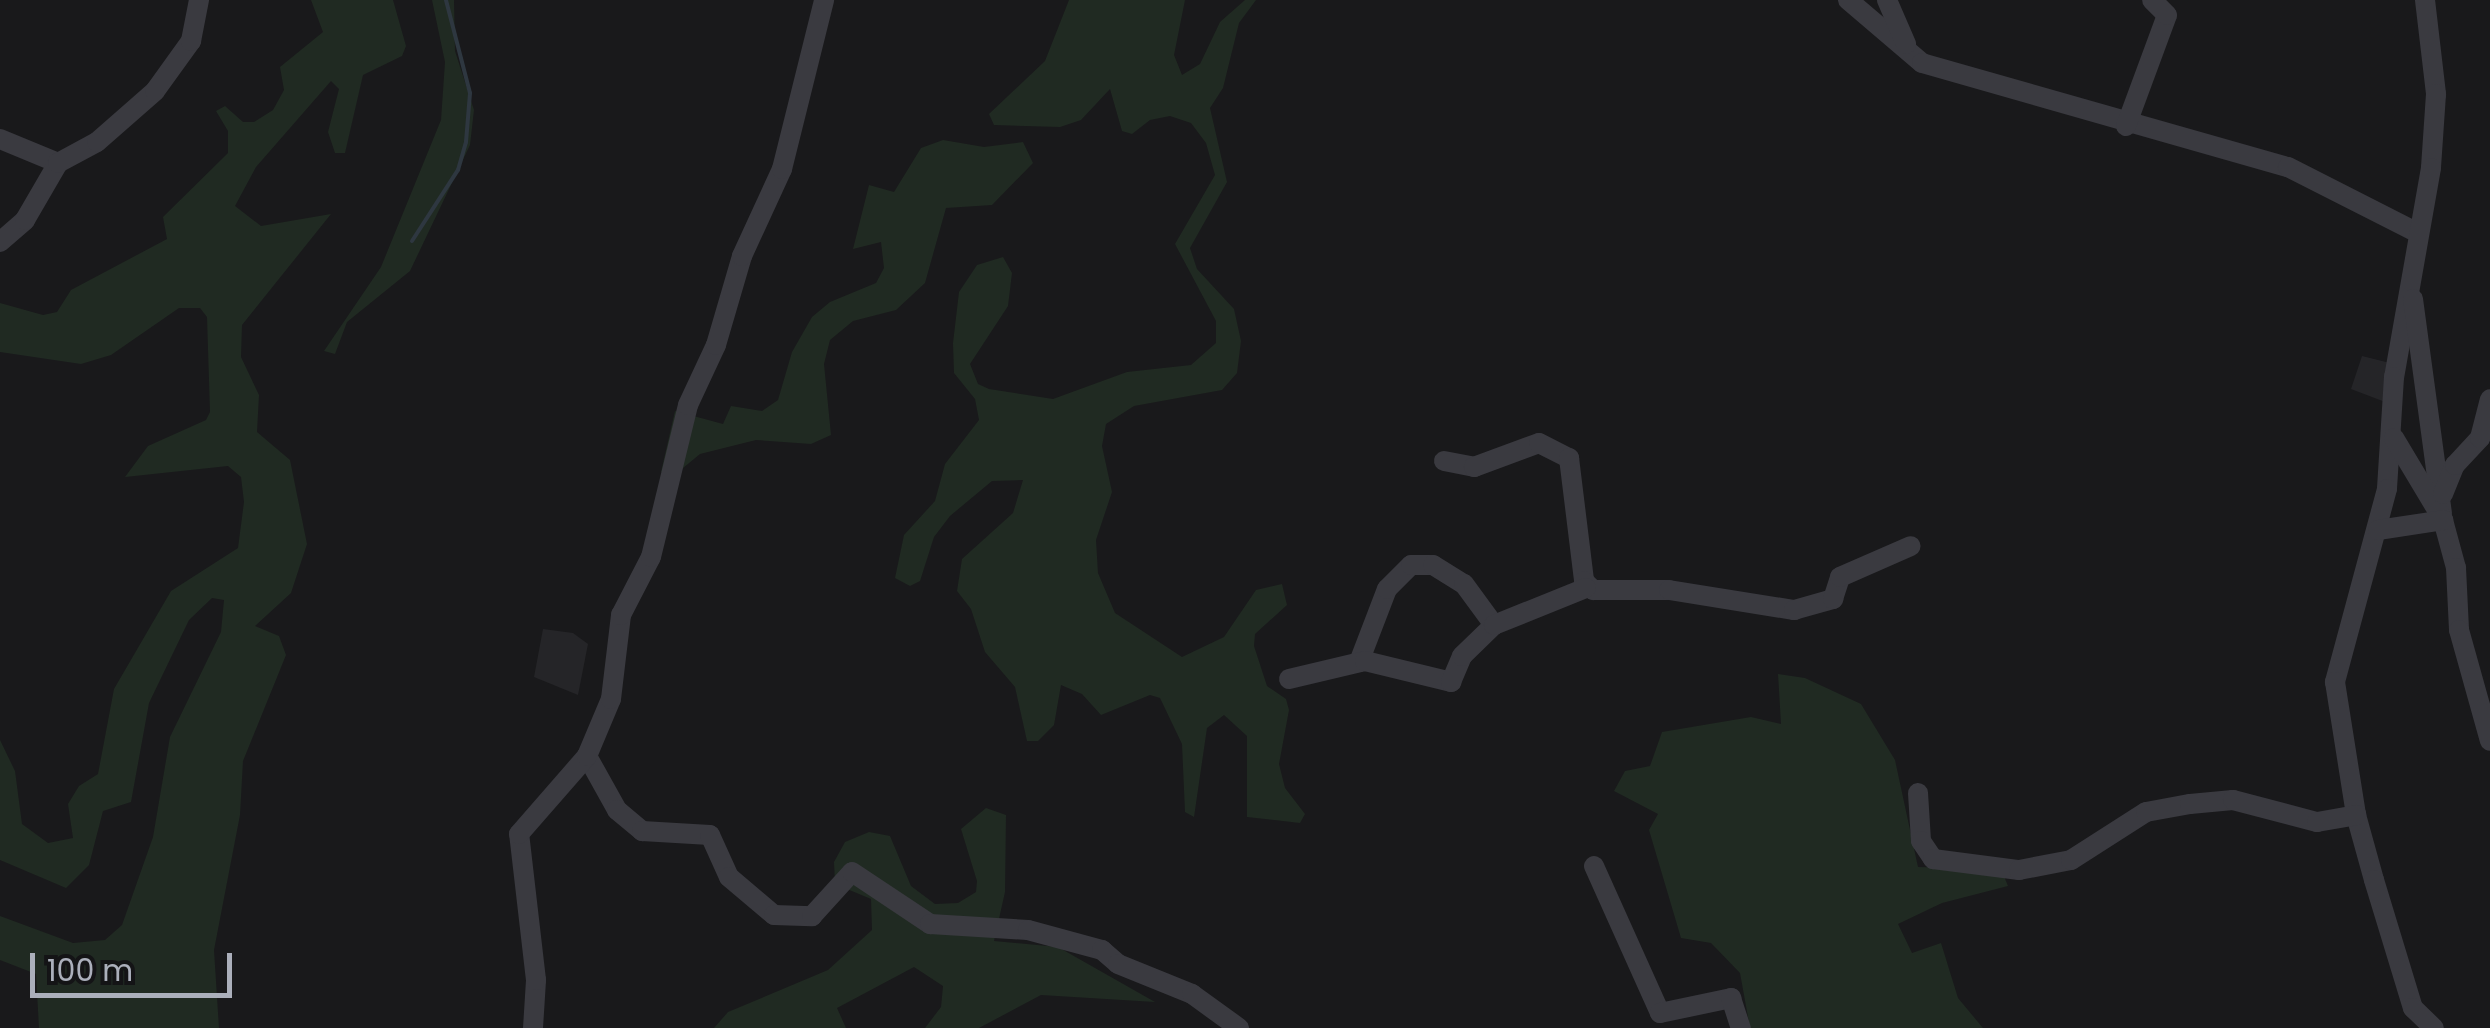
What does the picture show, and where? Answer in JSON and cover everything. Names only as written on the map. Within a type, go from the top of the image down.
[{"type":"street","points":[[0,242],[24,220],[58,163],[97,142],[155,91],[191,41],[199,0]]},
{"type":"street","points":[[533,1028],[535,966],[518,834],[587,756],[611,699],[621,614],[651,557],[688,405],[716,345],[742,256],[782,168],[824,0]]},
{"type":"street","points":[[1848,0],[1922,63],[2126,126],[2300,172],[2418,233]]},
{"type":"street","points":[[1887,0],[1911,53]]},
{"type":"street","points":[[2126,126],[2167,16],[2152,0]]},
{"type":"street","points":[[2426,0],[2435,122],[2394,377],[2394,438],[2378,530],[2335,682],[2356,815],[2413,1008],[2434,1028]]},
{"type":"street","points":[[0,139],[58,163]]},
{"type":"street","points":[[2411,290],[2423,338],[2443,520],[2456,568],[2459,630],[2490,741]]},
{"type":"street","points":[[2443,520],[2444,493],[2454,466],[2480,438],[2490,400]]},
{"type":"street","points":[[2394,438],[2443,520]]},
{"type":"street","points":[[1444,461],[1474,468],[1539,443],[1569,458],[1586,588]]},
{"type":"street","points":[[2378,530],[2443,520]]},
{"type":"street","points":[[1288,679],[1358,662],[1450,682],[1462,656],[1494,625],[1586,588],[1669,590],[1794,610],[1832,599],[1840,577],[1911,546]]},
{"type":"street","points":[[1358,662],[1387,589],[1412,564],[1432,565],[1464,584],[1494,625]]},
{"type":"street","points":[[587,756],[616,810],[642,831],[710,836],[729,877],[774,915],[812,916],[852,872],[930,924],[978,923],[1085,943],[1192,994],[1239,1028]]},
{"type":"street","points":[[1918,793],[1921,841],[1933,860],[2019,870],[2071,860],[2146,812],[2190,804],[2234,800],[2317,822],[2356,815]]},
{"type":"street","points":[[1594,866],[1660,1013],[1731,998],[1741,1028]]},
{"type":"shaded area","points":[[311,0],[393,0],[406,46],[402,56],[363,75],[345,153],[335,153],[328,132],[339,89],[331,81],[256,167],[235,206],[261,226],[331,214],[242,325],[241,357],[259,395],[257,432],[290,460],[307,544],[291,593],[255,626],[279,636],[286,655],[243,761],[240,815],[214,950],[219,1028],[39,1028],[36,974],[0,960],[0,916],[73,943],[105,940],[122,925],[153,837],[170,737],[221,632],[224,600],[212,598],[189,620],[149,703],[131,802],[103,811],[89,865],[66,888],[0,860],[0,740],[15,771],[22,824],[48,843],[73,838],[68,804],[79,786],[98,774],[114,689],[171,591],[238,548],[244,502],[241,477],[228,466],[125,477],[148,446],[206,420],[210,412],[207,317],[200,308],[179,308],[111,355],[81,364],[0,352],[0,303],[43,315],[57,312],[71,290],[167,239],[163,217],[228,153],[228,131],[216,111],[225,106],[243,122],[254,122],[273,110],[284,90],[280,67],[323,32]]},
{"type":"shaded area","points":[[432,0],[454,0],[455,51],[474,110],[470,145],[410,271],[347,322],[335,354],[324,351],[381,267],[441,120],[445,62]]},
{"type":"shaded area","points":[[1069,0],[1185,0],[1174,55],[1182,75],[1200,64],[1220,22],[1245,0],[1256,0],[1239,23],[1223,88],[1210,108],[1227,182],[1190,248],[1197,269],[1234,309],[1241,341],[1237,373],[1222,390],[1134,406],[1106,424],[1102,446],[1112,492],[1096,540],[1098,573],[1115,613],[1182,657],[1224,637],[1256,590],[1282,584],[1287,605],[1255,634],[1254,646],[1267,686],[1286,699],[1289,710],[1279,764],[1285,788],[1305,814],[1300,823],[1247,817],[1247,736],[1224,715],[1207,728],[1194,817],[1185,812],[1182,744],[1160,698],[1150,695],[1101,715],[1082,694],[1061,685],[1054,725],[1038,741],[1027,741],[1015,687],[985,652],[971,609],[957,591],[962,559],[1013,513],[1023,480],[992,481],[950,516],[934,537],[920,581],[910,586],[895,578],[904,535],[935,501],[945,464],[979,420],[975,399],[954,373],[953,343],[959,292],[977,265],[1003,257],[1012,273],[1008,306],[970,364],[978,384],[989,389],[1053,399],[1127,372],[1191,365],[1216,343],[1216,321],[1175,244],[1215,175],[1206,143],[1191,123],[1170,116],[1150,120],[1132,134],[1122,131],[1110,89],[1081,120],[1060,127],[994,125],[989,114],[1045,61]]},
{"type":"shaded area","points":[[943,140],[984,147],[1023,142],[1033,163],[992,205],[946,208],[925,283],[896,310],[853,321],[830,340],[824,364],[831,435],[811,444],[756,440],[700,454],[677,473],[661,472],[675,411],[723,424],[731,406],[762,411],[778,400],[792,352],[812,317],[830,302],[876,283],[884,268],[881,242],[853,249],[869,185],[894,192],[921,148]]},
{"type":"shaded area","points":[[2362,356],[2394,364],[2393,405],[2351,389]]},
{"type":"shaded area","points":[[543,629],[573,633],[588,644],[578,695],[534,677]]},
{"type":"shaded area","points":[[1778,674],[1805,678],[1861,704],[1895,760],[1918,867],[2001,869],[2008,886],[1942,903],[1898,924],[1912,953],[1941,943],[1958,998],[1983,1028],[1750,1028],[1740,973],[1711,943],[1681,938],[1649,830],[1658,814],[1614,791],[1625,771],[1650,766],[1662,732],[1751,717],[1781,724]]},
{"type":"shaded area","points":[[986,808],[1006,815],[1005,892],[994,941],[1058,947],[1155,1002],[1041,995],[979,1028],[925,1028],[941,1007],[943,986],[914,967],[837,1008],[846,1028],[714,1028],[728,1012],[828,970],[872,930],[871,899],[835,884],[834,862],[845,842],[869,832],[890,836],[911,886],[935,904],[958,903],[976,892],[977,881],[961,829]]},
{"type":"waterway","points":[[412,241],[458,170],[466,142],[470,93],[446,0]]}]
